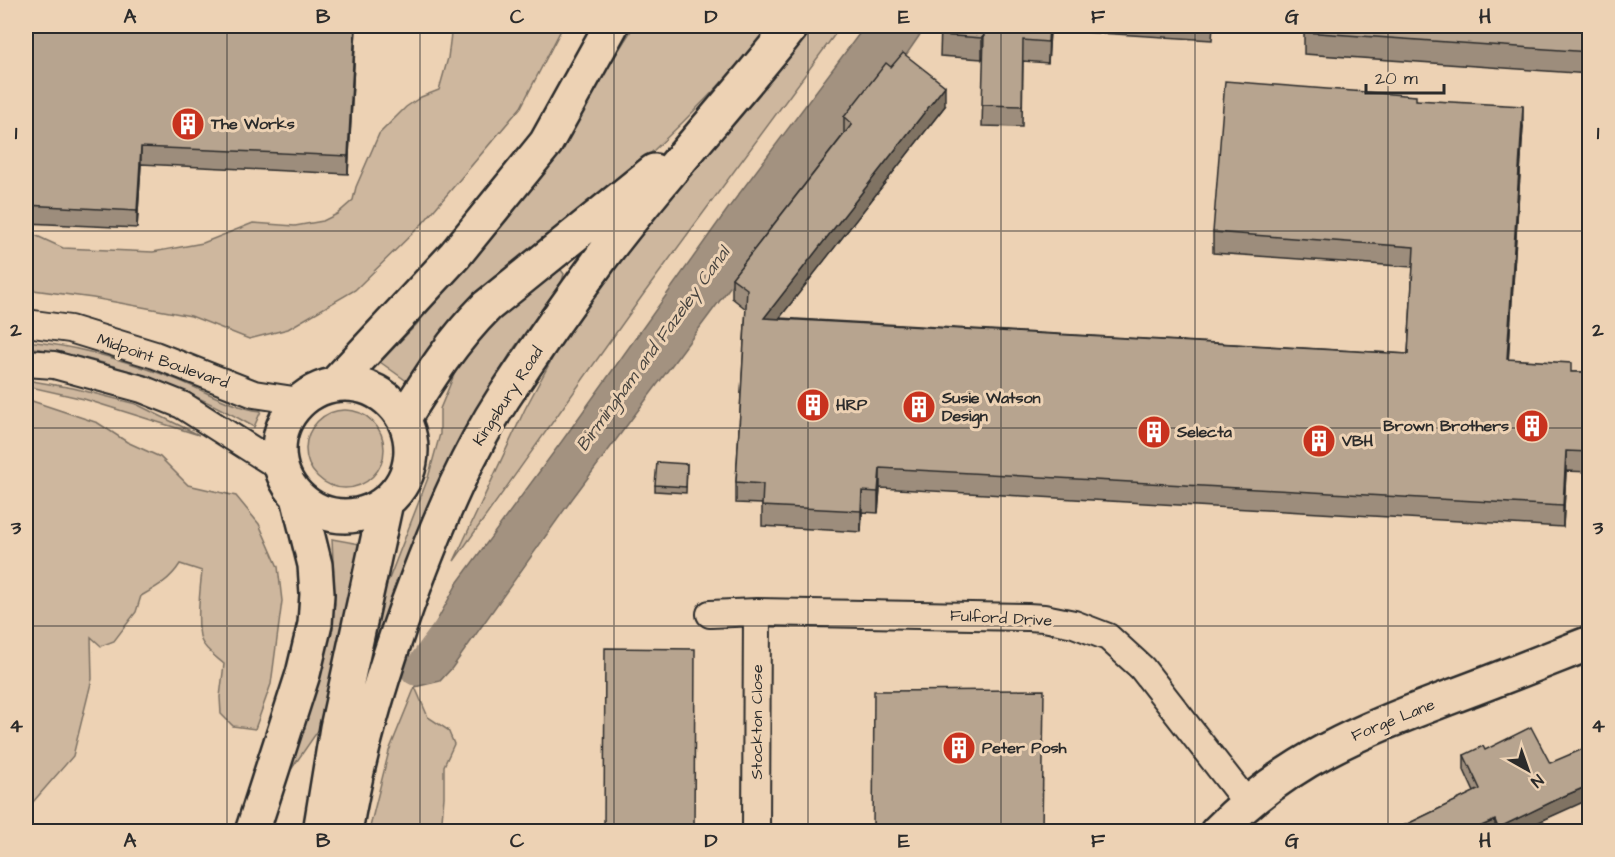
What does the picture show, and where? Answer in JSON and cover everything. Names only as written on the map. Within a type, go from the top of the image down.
[{"type":"main road","points":[[335,384],[455,255],[546,143],[611,26]]},
{"type":"main road","name":"Kingsbury Road","points":[[345,831],[351,791],[379,687],[408,602],[461,471],[503,398],[602,258],[792,26]]},
{"type":"main road","points":[[404,418],[444,355],[466,327],[487,306],[708,127]]},
{"type":"main road","points":[[335,384],[355,384],[374,390],[391,402],[404,418],[410,435],[411,454],[407,472],[398,489],[386,502],[369,512],[350,516],[331,515],[313,508],[298,497],[287,484],[281,468],[279,447],[283,424],[300,400],[316,389],[335,384]]},
{"type":"main road","points":[[252,831],[303,674],[315,624],[317,594],[315,565],[298,497]]},
{"type":"main road","points":[[320,831],[337,728],[386,502]]},
{"type":"main road","name":"Forge Lane","points":[[1217,831],[1247,803],[1293,769],[1340,742],[1388,721],[1590,643]]},
{"type":"street","name":"Midpoint Boulevard","points":[[26,323],[70,329],[155,355],[254,394],[300,400]]},
{"type":"street","name":"Midpoint Boulevard","points":[[26,363],[54,365],[142,389],[182,405],[281,468]]},
{"type":"street","name":"Fulford Drive","points":[[710,614],[757,612],[1044,618],[1074,624],[1108,637],[1142,668],[1247,803]]},
{"type":"street","name":"Stockton Close","points":[[756,831],[757,612]]},
{"type":"shaded area","points":[[452,26],[563,26],[521,107],[423,223],[355,290],[288,329],[249,339],[191,316],[93,298],[26,289],[26,231],[63,248],[153,252],[203,243],[253,223],[295,226],[323,221],[337,214],[353,200],[356,187],[379,134],[406,107],[421,97],[439,90],[448,58]]},
{"type":"shaded area","points":[[634,26],[772,26],[701,105],[624,178],[571,225],[459,312],[438,336],[408,382],[380,362],[416,325],[507,220],[566,139],[587,100]]},
{"type":"shaded area","points":[[810,26],[841,26],[645,292],[454,561],[525,409],[574,318],[620,256]]},
{"type":"shaded area","points":[[554,269],[561,270],[564,274],[562,281],[512,351],[479,405],[424,518],[391,599],[376,650],[363,683],[384,584],[389,579],[428,478],[440,434],[440,409],[456,370],[485,325]]},
{"type":"shaded area","points":[[26,341],[62,346],[117,359],[181,381],[237,406],[261,411],[254,427],[170,385],[80,357],[26,347]]},
{"type":"shaded area","points":[[26,380],[73,388],[136,404],[199,435],[84,399],[26,386]]},
{"type":"shaded area","points":[[26,399],[98,423],[127,442],[160,457],[188,485],[236,496],[259,524],[278,567],[282,601],[271,684],[255,729],[233,726],[221,714],[220,697],[224,664],[205,647],[201,640],[199,606],[202,571],[180,564],[167,579],[141,596],[136,612],[114,641],[101,646],[91,637],[92,679],[73,756],[26,810]]},
{"type":"shaded area","points":[[345,410],[360,413],[373,421],[381,434],[384,449],[381,464],[373,477],[360,485],[345,488],[330,485],[317,477],[309,464],[306,449],[309,434],[317,421],[330,413]]},
{"type":"shaded area","points":[[332,539],[360,544],[324,722],[277,790],[335,604]]},
{"type":"shaded area","points":[[415,687],[428,717],[448,730],[454,744],[444,766],[441,831],[369,831],[389,751]]},
{"type":"water","points":[[865,26],[926,26],[886,84],[730,287],[572,499],[452,668],[440,681],[415,687],[433,628],[458,582],[727,210]]},
{"type":"building","name":"The Works","points":[[26,26],[355,26],[348,156],[141,147],[137,211],[26,205]]},
{"type":"building","points":[[941,26],[1049,26],[1048,42],[1023,40],[1022,106],[982,105],[984,35],[982,38],[940,35]]},
{"type":"building","points":[[1304,26],[1590,26],[1590,52],[1304,32]]},
{"type":"building","points":[[903,53],[945,86],[764,318],[1408,354],[1414,247],[1213,232],[1225,81],[1416,96],[1416,100],[1523,106],[1507,359],[1571,363],[1571,372],[1590,372],[1590,452],[1566,451],[1563,506],[880,468],[878,492],[862,491],[861,511],[762,506],[763,484],[736,482],[747,289],[732,278],[852,124],[844,117],[886,63],[891,67]]},
{"type":"building","points":[[657,462],[687,464],[686,487],[655,485]]},
{"type":"building","points":[[605,648],[695,649],[694,831],[604,831]]},
{"type":"building","points":[[1044,690],[1042,831],[873,831],[874,691]]},
{"type":"building","points":[[1531,727],[1550,763],[1590,746],[1590,785],[1498,828],[1495,820],[1470,831],[1393,831],[1480,789],[1464,755],[1483,746],[1485,750]]},
{"type":"waterway","name":"Birmingham and Fazeley Canal","points":[[415,672],[446,630]]},
{"type":"place","name":"The Works","points":[[188,124]]},
{"type":"place","name":"HRP","points":[[813,405]]},
{"type":"place","name":"Susie Watson Design","points":[[919,407]]},
{"type":"place","name":"Brown Brothers","points":[[1532,426]]},
{"type":"place","name":"Selecta","points":[[1154,432]]},
{"type":"place","name":"VBH","points":[[1319,441]]},
{"type":"place","name":"Peter Posh","points":[[959,748]]}]
